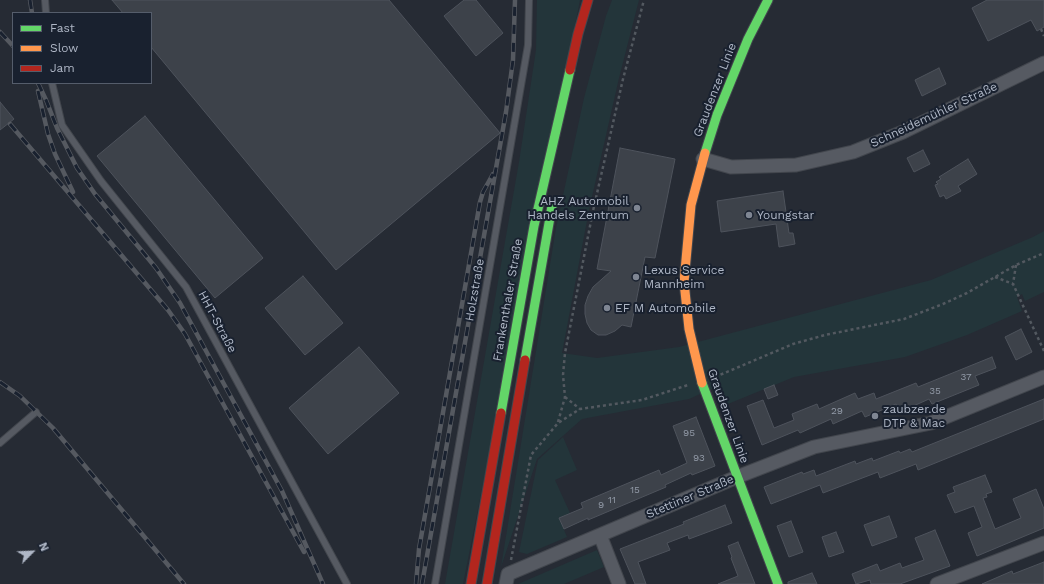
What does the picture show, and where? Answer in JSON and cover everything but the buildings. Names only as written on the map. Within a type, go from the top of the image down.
[{"type":"main road","name":"Frankenthaler Straße","points":[[471,584],[534,226],[574,50],[588,0]]},
{"type":"main road","name":"Graudenzer Linie","points":[[768,0],[748,39],[720,108],[703,159],[691,205],[684,282],[689,329],[701,381],[778,584]]},
{"type":"main road","points":[[487,584],[545,242],[555,195]]},
{"type":"street","name":"Schneidemühler Straße","points":[[703,159],[732,167],[796,165],[854,152],[903,132],[1044,63]]},
{"type":"street","name":"Stettiner Straße","points":[[507,579],[600,535],[737,477],[814,447],[931,423],[1044,377]]},
{"type":"street","points":[[600,535],[619,584]]},
{"type":"street","points":[[938,584],[1044,543]]},
{"type":"lane","points":[[45,0],[46,12]]},
{"type":"lane","name":"Holzstraße","points":[[435,584],[528,45],[529,0]]},
{"type":"lane","name":"HHT-Straße","points":[[52,84],[62,124],[101,181],[186,288],[346,584]]},
{"type":"lane","points":[[0,444],[36,412]]},
{"type":"path","points":[[558,423],[565,397],[563,375],[566,353],[593,211],[623,79],[644,0]]},
{"type":"path","points":[[1041,29],[1044,36]]},
{"type":"path","points":[[507,579],[531,455],[558,423],[580,409],[642,400],[722,375],[793,344],[825,334],[910,316],[943,304],[967,293],[1016,265],[1044,253]]},
{"type":"path","points":[[1016,265],[1013,284],[1044,351]]},
{"type":"path","points":[[994,277],[1013,284]]},
{"type":"path","points":[[565,397],[580,409]]},
{"type":"shaded area","points":[[537,0],[580,0],[463,584],[445,584],[519,162],[536,50]]},
{"type":"shaded area","points":[[612,0],[639,0],[619,78],[589,210],[562,353],[597,358],[679,347],[931,280],[1044,231],[1044,292],[1025,301],[1022,294],[1017,297],[1022,311],[967,335],[905,357],[794,377],[723,406],[717,390],[720,385],[689,399],[582,419],[537,459],[501,567],[556,228],[584,98],[606,16]]},
{"type":"shaded area","points":[[563,437],[577,470],[555,480],[570,513],[559,518],[567,537],[527,554],[519,552],[538,460]]},
{"type":"shaded area","points":[[597,550],[604,567],[564,584],[518,584]]},
{"type":"railway","points":[[30,0],[32,12]]},
{"type":"railway","points":[[422,584],[506,112],[513,60],[515,0]]},
{"type":"railway","points":[[0,32],[12,45]]},
{"type":"railway","points":[[38,84],[57,128],[77,168],[95,194],[156,268],[180,303],[282,491],[323,584]]},
{"type":"railway","points":[[38,91],[48,134],[55,154],[73,192]]},
{"type":"railway","points":[[10,124],[168,310],[185,334],[304,552]]},
{"type":"railway","points":[[416,584],[419,549],[480,202],[483,192],[493,174]]},
{"type":"railway","points":[[0,382],[20,396],[53,428],[184,584]]},
{"type":"traffic: fast","points":[[705,153],[717,115],[748,39],[768,0]]},
{"type":"traffic: fast","points":[[501,413],[534,226],[570,70]]},
{"type":"traffic: fast","points":[[525,360],[552,206]]},
{"type":"traffic: fast","points":[[702,383],[778,584]]},
{"type":"traffic: slow","points":[[702,383],[689,329],[684,282],[691,205],[705,153]]},
{"type":"traffic: jam","points":[[570,70],[578,34],[588,0]]},
{"type":"traffic: jam","points":[[487,584],[525,360]]},
{"type":"traffic: jam","points":[[471,584],[501,413]]},
{"type":"place","name":"AHZ Automobil Handels Zentrum","points":[[637,208]]},
{"type":"place","name":"Youngstar","points":[[749,215]]},
{"type":"place","name":"Lexus Service Mannheim","points":[[636,277]]},
{"type":"place","name":"EF M Automobile","points":[[607,308]]},
{"type":"place","name":"zaubzer.de DTP & Mac","points":[[875,416]]}]
